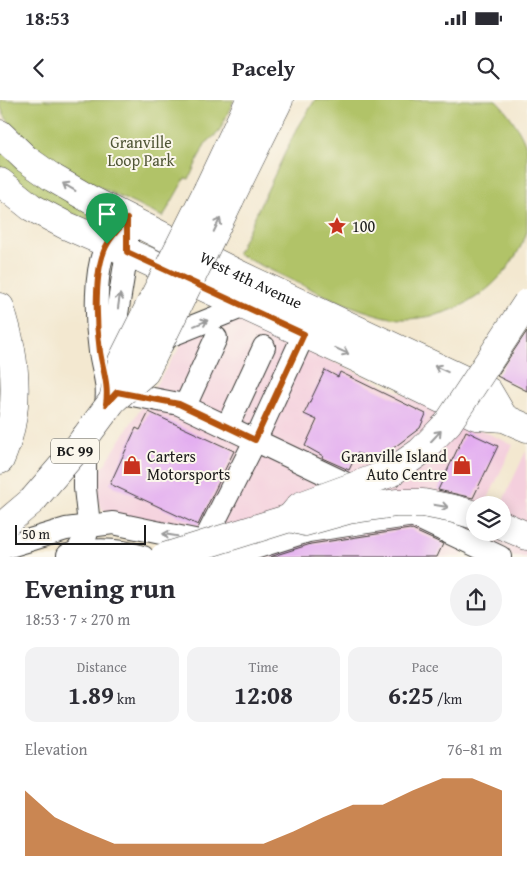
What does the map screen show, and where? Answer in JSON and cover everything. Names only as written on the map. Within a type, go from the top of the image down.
[{"type":"main road","name":"BC 99","points":[[219,194],[250,100]]},
{"type":"main road","name":"BC 99","points":[[0,527],[33,500],[75,451],[114,395],[122,361],[219,194],[279,100]]},
{"type":"main road","name":"West 4th Avenue","points":[[0,134],[26,159],[53,178],[127,219],[238,274],[488,391],[516,423]]},
{"type":"main road","name":"West 4th Avenue","points":[[0,182],[31,207],[65,225],[244,306],[476,416],[516,423]]},
{"type":"main road","points":[[290,518],[300,506],[390,474],[420,452],[448,423],[526,295]]},
{"type":"main road","points":[[0,308],[13,360],[15,401],[11,429],[0,460]]},
{"type":"main road","points":[[164,557],[290,518],[305,522],[348,510],[396,503],[423,503],[466,511]]},
{"type":"main road","points":[[511,529],[527,536]]},
{"type":"street","points":[[127,219],[117,248],[100,266],[96,299],[98,338],[108,390],[114,395],[184,406],[500,557]]},
{"type":"street","points":[[0,527],[32,488],[83,436],[114,395],[169,336],[244,306]]},
{"type":"street","points":[[204,542],[255,440],[304,334]]},
{"type":"street","points":[[184,406],[216,338]]},
{"type":"street","points":[[227,427],[264,347]]},
{"type":"street","points":[[69,555],[85,539],[90,526],[85,488],[86,466],[83,436]]},
{"type":"street","points":[[0,549],[66,528],[114,523],[204,542],[234,556],[308,531],[414,515]]},
{"type":"street","points":[[69,555],[96,550],[116,551],[143,557]]},
{"type":"shaded area","points":[[237,317],[513,445],[489,496],[466,496],[466,541],[468,541],[461,557],[244,557],[112,516],[103,510],[98,502],[94,481],[189,333]]},
{"type":"shaded area","points":[[526,451],[527,557],[514,557],[484,543],[485,541],[511,541],[511,496],[505,496]]},
{"type":"green space","name":"Granville Loop Park","points":[[0,100],[234,100],[219,132],[205,144],[189,179],[185,178],[163,217],[90,182],[56,162],[24,137],[8,120],[2,111]]},
{"type":"green space","points":[[315,100],[496,100],[500,104],[519,131],[526,145],[527,231],[516,255],[495,282],[482,293],[453,310],[420,318],[398,319],[377,315],[346,304],[314,291],[237,254],[294,134]]},
{"type":"green space","points":[[0,151],[87,211],[98,225],[51,204],[5,172],[0,167]]},
{"type":"building","points":[[527,331],[527,391],[497,376]]},
{"type":"building","points":[[325,370],[338,377],[340,372],[426,414],[420,428],[376,461],[357,453],[349,470],[322,458],[323,456],[305,446],[317,420],[304,414]]},
{"type":"building","points":[[149,412],[234,451],[198,525],[110,484],[136,428],[140,430]]},
{"type":"building","points":[[466,431],[498,446],[474,496],[466,496],[438,490]]},
{"type":"building","points":[[410,529],[443,544],[437,557],[270,557],[311,544]]},
{"type":"place","name":"100","points":[[337,226]]},
{"type":"place","name":"Carters Motorsports","points":[[132,465]]},
{"type":"place","name":"Granville Island Auto Centre","points":[[462,465]]},
{"type":"route","points":[[127,219],[127,252],[304,334],[255,440],[179,404],[117,392],[106,404],[108,390],[98,338],[96,299],[100,266],[107,244],[127,219]]}]
